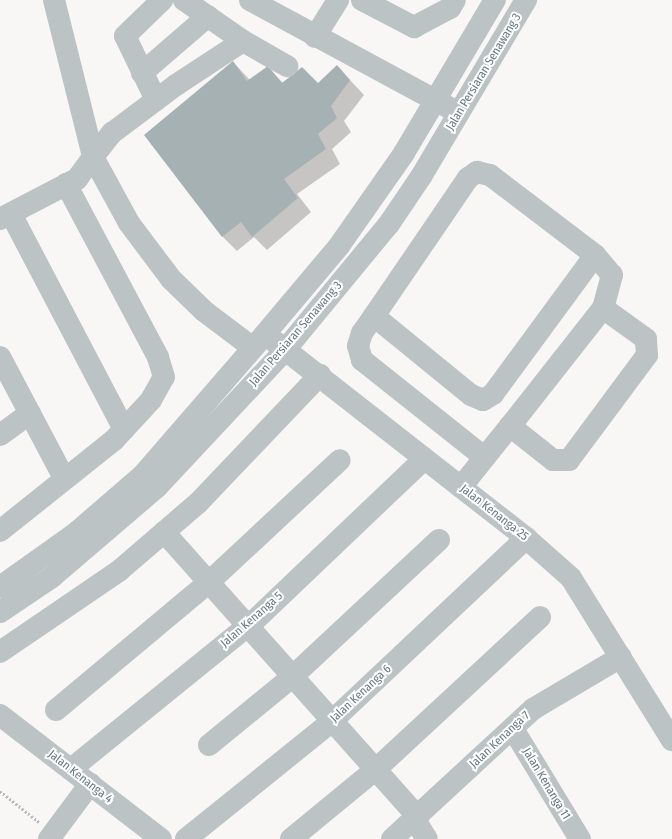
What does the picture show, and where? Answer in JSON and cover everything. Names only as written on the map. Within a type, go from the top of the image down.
[{"type":"street","name":"Jalan Kenanga 25","points":[[54,0],[93,157],[129,223],[171,279],[204,311],[259,341],[285,350],[320,376],[526,538],[571,578],[672,740]]},
{"type":"street","points":[[156,100],[124,36],[162,0]]},
{"type":"street","points":[[184,0],[243,41],[286,66]]},
{"type":"street","points":[[250,0],[315,37],[460,113]]},
{"type":"street","points":[[315,37],[338,0]]},
{"type":"street","points":[[362,0],[414,27],[450,8],[455,0]]},
{"type":"street","name":"Jalan Persiaran Senawang 3","points":[[0,587],[77,532],[143,475],[259,341],[339,246],[404,153],[434,100],[495,0]]},
{"type":"street","name":"Jalan Persiaran Senawang 3","points":[[0,612],[52,577],[157,487],[285,350],[389,224],[460,113],[526,0]]},
{"type":"street","points":[[142,74],[208,16]]},
{"type":"street","points":[[124,429],[5,217],[77,179],[112,133],[156,100],[243,41]]},
{"type":"street","points":[[461,487],[603,308],[612,275],[595,255],[490,175],[477,172],[468,178],[362,334],[358,346],[362,360],[484,458]]},
{"type":"street","points":[[0,531],[64,478],[114,440],[151,400],[164,376],[158,358],[66,184]]},
{"type":"street","points":[[374,316],[471,396],[483,400],[493,394],[595,255]]},
{"type":"street","points":[[510,426],[553,460],[569,460],[647,355],[646,339],[603,308]]},
{"type":"street","points":[[0,357],[64,478]]},
{"type":"street","points":[[0,652],[120,570],[203,497],[320,376]]},
{"type":"street","points":[[0,435],[30,414]]},
{"type":"street","name":"Jalan Kenanga 5","points":[[71,769],[246,627],[424,459]]},
{"type":"street","points":[[56,710],[208,583],[340,460]]},
{"type":"street","points":[[164,532],[246,627],[375,770],[416,818],[428,839]]},
{"type":"street","name":"Jalan Kenanga 6","points":[[186,839],[332,721],[526,538]]},
{"type":"street","points":[[209,745],[292,677],[439,540]]},
{"type":"street","points":[[291,839],[375,770],[540,617]]},
{"type":"street","name":"Jalan Kenanga 7","points":[[392,839],[533,709],[620,657]]},
{"type":"street","name":"Jalan Kenanga 4","points":[[0,714],[161,839]]},
{"type":"street","name":"Jalan Kenanga 11","points":[[513,728],[580,839]]},
{"type":"street","points":[[51,836],[90,784]]},
{"type":"path","points":[[0,791],[51,836]]},
{"type":"building","points":[[233,61],[247,81],[268,66],[282,83],[302,67],[318,83],[337,65],[350,80],[331,106],[337,118],[318,134],[326,149],[284,179],[298,198],[252,237],[241,222],[222,237],[144,135]]}]
